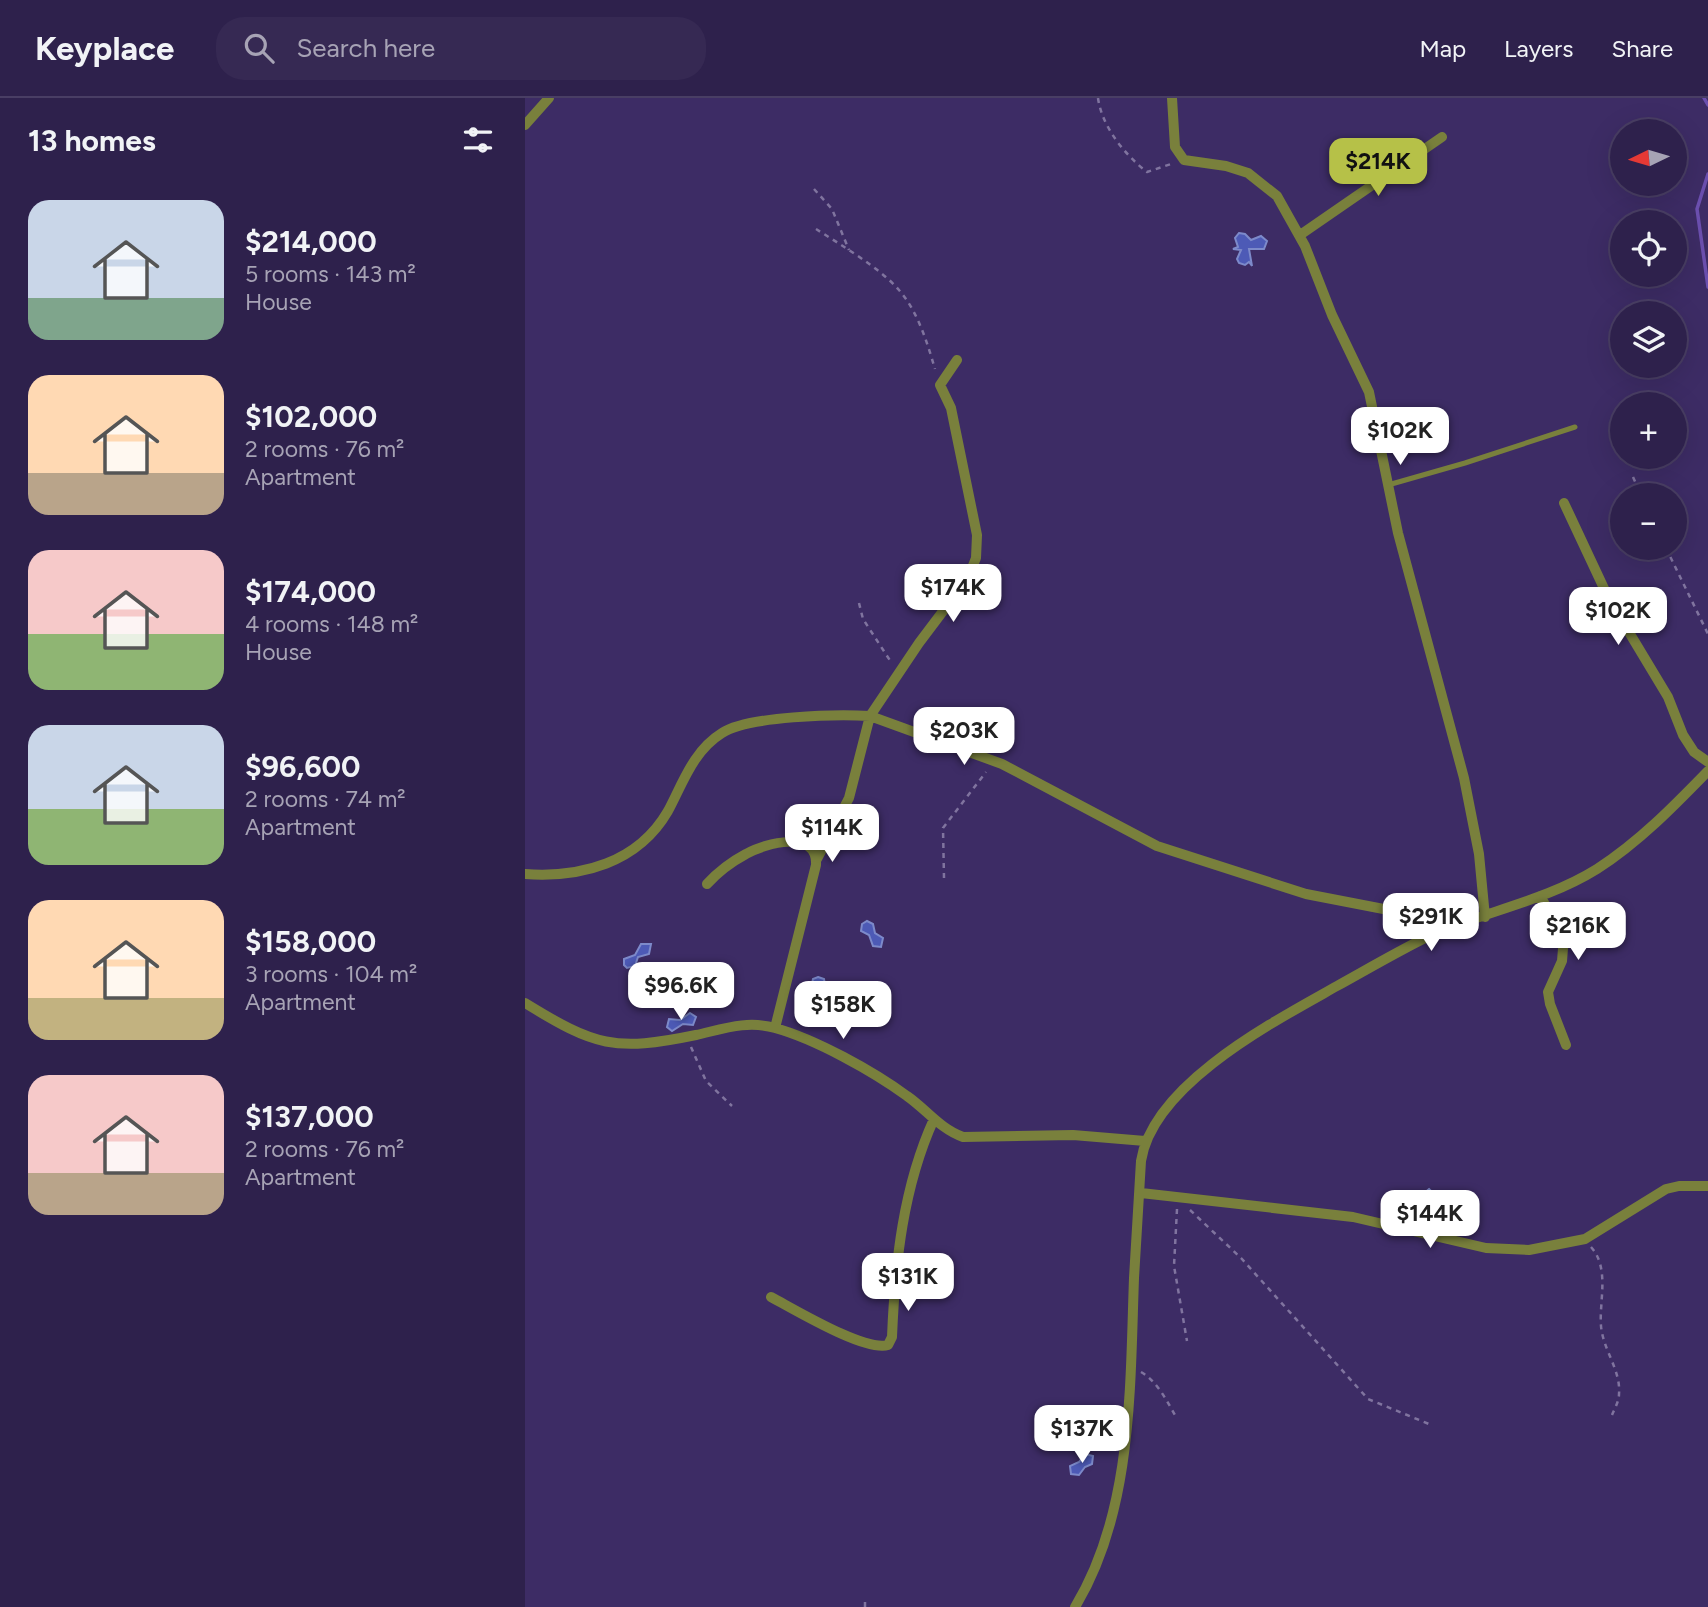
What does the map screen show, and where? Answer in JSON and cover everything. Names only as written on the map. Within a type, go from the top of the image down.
[{"type":"street","points":[[525,125],[549,98]]},
{"type":"street","points":[[1172,98],[1175,147],[1184,160],[1226,166],[1248,173],[1277,196],[1300,235],[1332,315],[1369,392],[1416,605],[1464,778],[1479,855],[1485,917]]},
{"type":"street","points":[[1300,235],[1442,137]]},
{"type":"street","points":[[775,1028],[817,859],[849,798],[870,716],[968,578],[976,558],[977,535],[951,408],[940,386],[957,360]]},
{"type":"street","points":[[1564,503],[1609,599],[1668,697],[1683,735],[1694,752],[1708,762]]},
{"type":"street","points":[[525,874],[576,874],[623,857],[656,828],[702,749],[736,726],[798,718],[870,716],[995,761],[1157,846],[1306,894],[1430,918],[1451,928]]},
{"type":"street","points":[[1075,1607],[1099,1563],[1109,1528],[1128,1417],[1134,1277],[1145,1141],[1180,1093],[1238,1044],[1373,966],[1451,928],[1540,896],[1597,869],[1626,848],[1708,771]]},
{"type":"street","points":[[707,884],[735,860],[761,847],[802,842],[812,848],[817,859]]},
{"type":"street","points":[[1540,896],[1564,936],[1562,961],[1548,992],[1566,1045]]},
{"type":"street","points":[[525,1003],[563,1026],[605,1043],[649,1043],[737,1025],[775,1028],[814,1043],[875,1076],[908,1096],[948,1130],[963,1137],[1073,1135],[1145,1141]]},
{"type":"street","points":[[771,1297],[819,1323],[872,1346],[888,1345],[892,1337],[895,1278],[909,1191],[922,1145],[934,1119]]},
{"type":"street","points":[[1141,1193],[1353,1217],[1486,1248],[1506,1250],[1538,1249],[1585,1239],[1666,1189],[1708,1186]]},
{"type":"lane","points":[[1388,485],[1575,427]]},
{"type":"path","points":[[1098,98],[1108,127],[1130,159],[1147,172],[1184,160]]},
{"type":"path","points":[[814,189],[832,209],[849,250]]},
{"type":"path","points":[[816,229],[849,250],[899,290],[928,344],[940,386]]},
{"type":"path","points":[[1633,477],[1636,483]]},
{"type":"path","points":[[1672,560],[1708,634]]},
{"type":"path","points":[[859,603],[863,619],[891,661],[894,679]]},
{"type":"path","points":[[944,878],[943,828],[995,761]]},
{"type":"path","points":[[686,1036],[706,1081],[732,1106]]},
{"type":"path","points":[[1177,1199],[1174,1266],[1187,1341]]},
{"type":"path","points":[[1177,1199],[1241,1258],[1367,1399],[1429,1424]]},
{"type":"path","points":[[1585,1239],[1596,1253],[1603,1300],[1600,1324],[1604,1346],[1618,1377],[1620,1396],[1612,1415]]},
{"type":"path","points":[[1132,1367],[1148,1376],[1176,1417]]},
{"type":"path","points":[[865,1602],[866,1607]]},
{"type":"building","points":[[1239,233],[1245,234],[1251,240],[1261,236],[1267,241],[1264,249],[1249,249],[1252,266],[1249,262],[1245,265],[1239,263],[1237,259],[1241,250],[1233,249],[1238,247],[1235,238]]},
{"type":"building","points":[[867,921],[873,924],[875,933],[883,938],[881,947],[873,946],[869,935],[861,931],[862,924]]},
{"type":"building","points":[[641,944],[651,944],[649,954],[638,957],[635,966],[627,968],[624,959],[635,955]]},
{"type":"building","points":[[813,979],[824,979],[825,985],[815,991],[812,1000],[804,1002],[801,992],[811,988]]},
{"type":"building","points":[[690,1013],[696,1017],[693,1025],[683,1024],[672,1031],[667,1027],[669,1019],[680,1020]]},
{"type":"building","points":[[1429,1189],[1436,1196],[1431,1204],[1434,1215],[1427,1219],[1422,1213],[1427,1204],[1423,1194]]},
{"type":"building","points":[[1085,1454],[1093,1456],[1092,1464],[1085,1467],[1079,1475],[1071,1474],[1070,1466],[1079,1462]]},
{"type":"waterway","points":[[1704,98],[1708,105]]},
{"type":"waterway","points":[[1708,174],[1697,209],[1708,287]]}]
